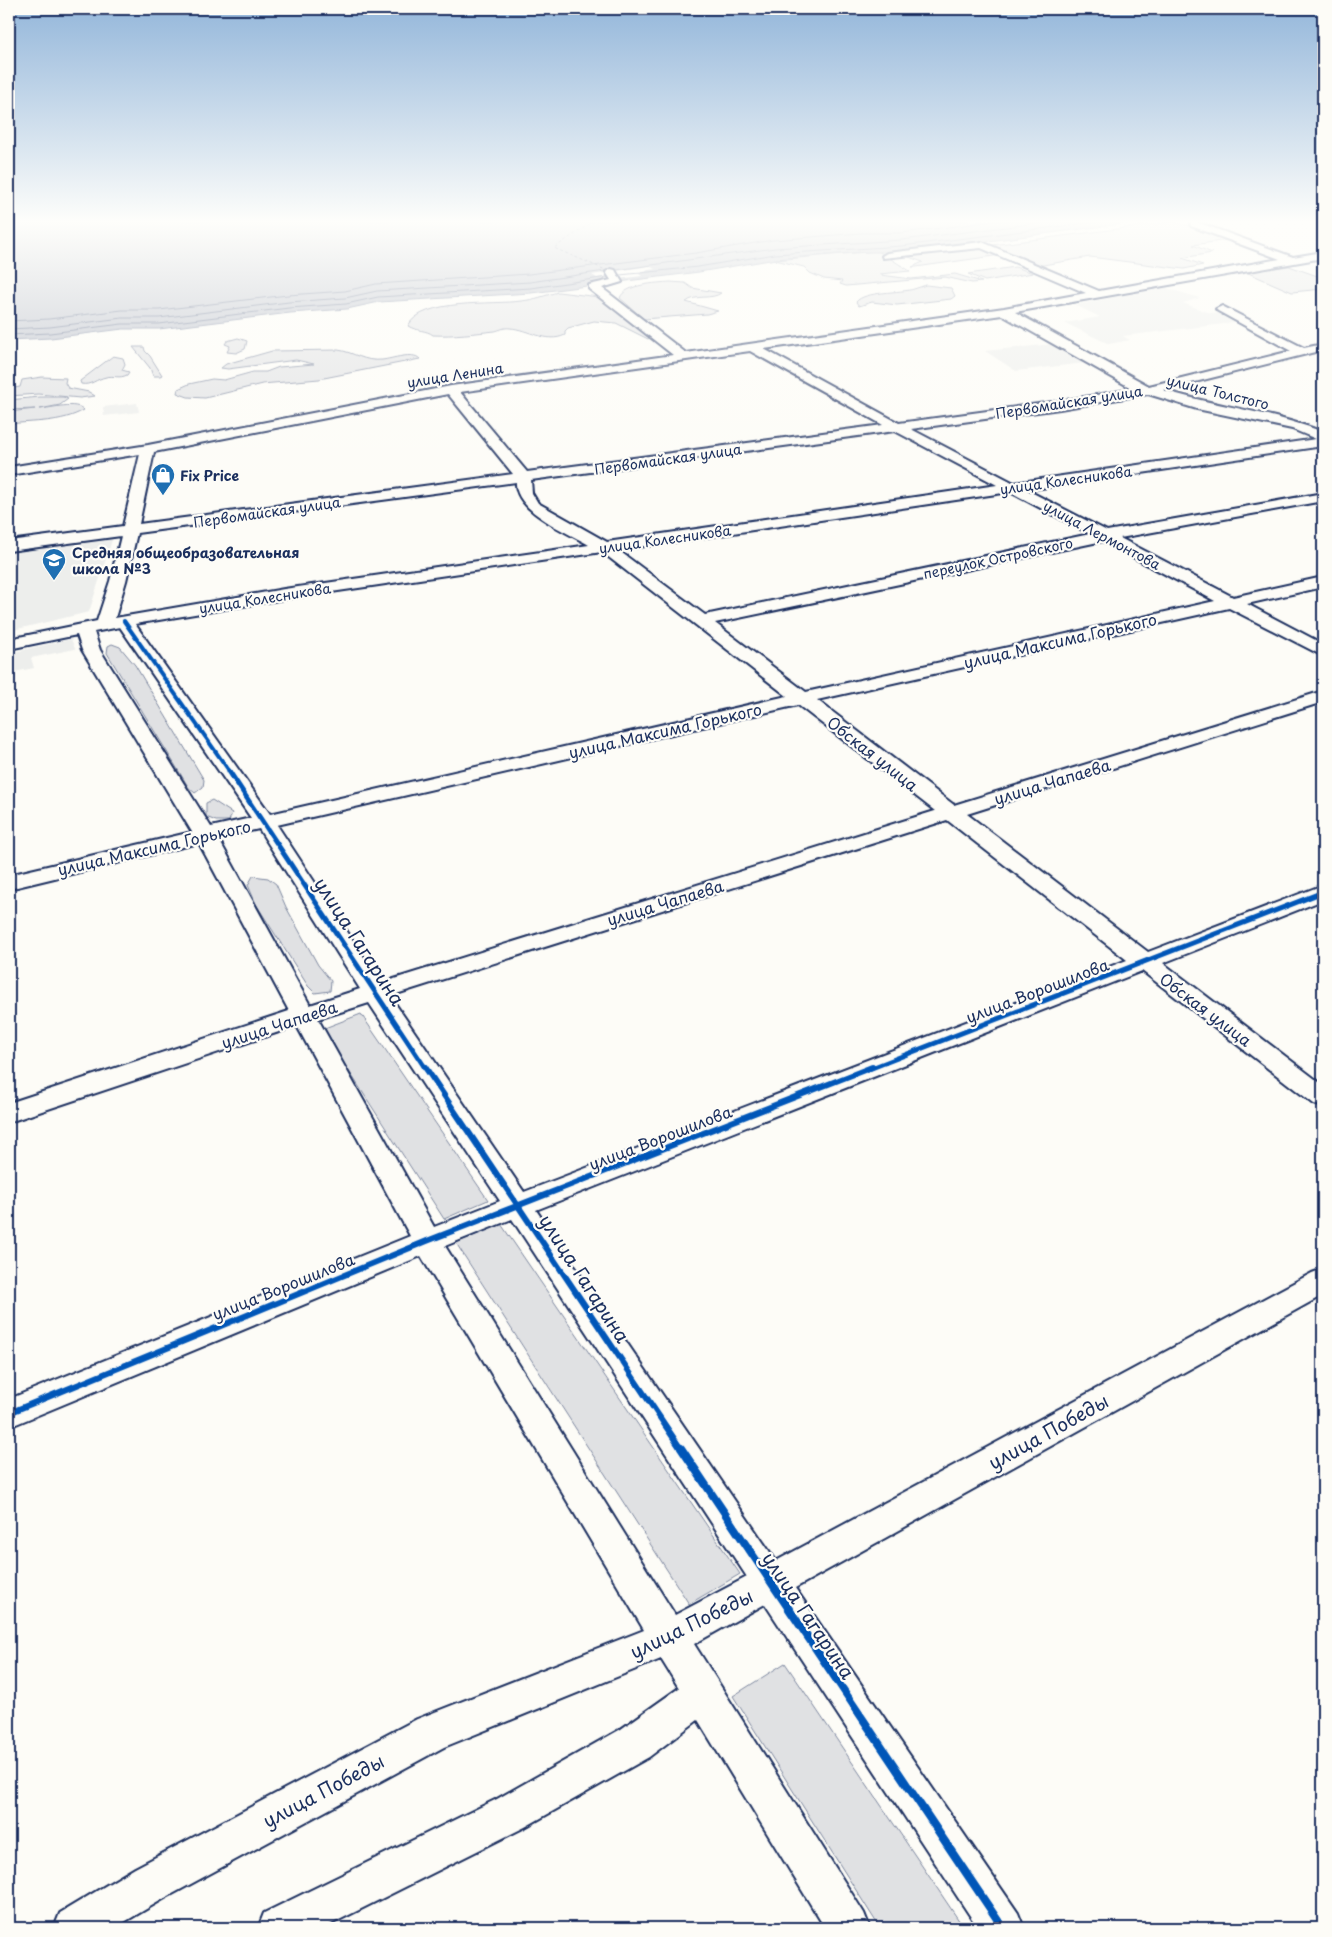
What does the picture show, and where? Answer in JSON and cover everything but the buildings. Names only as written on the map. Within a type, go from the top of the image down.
[{"type":"street","points":[[625,311],[682,356]]},
{"type":"street","name":"улица Ленина","points":[[9,471],[148,449],[451,390],[1001,311]]},
{"type":"street","name":"улица Толстого","points":[[1005,311],[1148,390],[1197,405],[1296,426],[1323,437]]},
{"type":"street","points":[[1226,311],[1302,352]]},
{"type":"street","name":"улица Лермонтова","points":[[750,346],[898,427],[1323,651]]},
{"type":"street","name":"Первомайская улица","points":[[9,546],[1060,405],[1148,390],[1323,347]]},
{"type":"street","name":"Обская улица","points":[[451,390],[487,431],[524,478],[522,486],[524,495],[533,506],[606,548],[1323,1098]]},
{"type":"street","name":"улица Колесникова","points":[[9,644],[104,625],[284,594],[1323,442]]},
{"type":"street","points":[[148,449],[118,581],[104,625],[91,650],[205,835],[427,1240],[669,1638],[849,1928]]},
{"type":"street","name":"переулок Островского","points":[[703,622],[1103,536],[1323,497]]},
{"type":"street","name":"улица Максима Горького","points":[[9,882],[264,821],[802,698],[1323,582]]},
{"type":"street","name":"улица Гагарина","points":[[104,625],[264,821],[375,993],[519,1205],[770,1584],[1003,1928]]},
{"type":"street","name":"улица Чапаева","points":[[9,1112],[304,1015],[1323,696]]},
{"type":"street","name":"улица Ворошилова","points":[[9,1413],[427,1240],[1323,892]]},
{"type":"street","name":"улица Победы","points":[[75,1928],[150,1883],[431,1733],[669,1638],[1323,1281]]},
{"type":"street","points":[[279,1928],[511,1813],[635,1743],[703,1693]]},
{"type":"shaded area","points":[[426,311],[618,311],[651,337],[648,339],[616,323],[594,321],[568,328],[565,331],[565,335],[551,338],[508,328],[495,331],[433,335],[408,326],[416,317]]},
{"type":"shaded area","points":[[635,311],[717,311],[707,314],[644,319]]},
{"type":"shaded area","points":[[1088,311],[1221,312],[1241,322],[1123,336],[1130,340],[1109,344],[1065,323],[1100,317]]},
{"type":"shaded area","points":[[238,338],[247,341],[245,349],[236,353],[227,352],[230,346],[225,344],[227,341]]},
{"type":"shaded area","points":[[1053,344],[1085,363],[1016,371],[985,351]]},
{"type":"shaded area","points":[[133,347],[144,347],[162,375],[153,376],[150,368]]},
{"type":"shaded area","points":[[338,350],[376,360],[408,356],[420,359],[319,379],[262,384],[205,398],[188,397],[177,393],[178,389],[189,384],[212,379],[224,380],[253,372],[266,372],[279,367],[314,364],[296,360],[228,369],[221,368],[226,364],[272,351]]},
{"type":"shaded area","points":[[113,356],[123,358],[125,364],[122,370],[129,372],[127,375],[106,377],[88,384],[81,384],[80,381]]},
{"type":"shaded area","points":[[42,377],[66,378],[65,383],[68,388],[89,392],[95,396],[80,398],[38,394],[9,396],[9,389],[20,387],[22,380]]},
{"type":"shaded area","points":[[63,397],[68,399],[60,405],[40,409],[70,405],[84,410],[66,417],[47,421],[9,424],[9,412],[35,409],[9,410],[9,400]]},
{"type":"shaded area","points":[[137,403],[139,412],[104,416],[103,407]]},
{"type":"shaded area","name":"Средняя общеобразовательная школа №3","points":[[113,537],[89,612],[9,631],[9,550]]},
{"type":"shaded area","points":[[71,639],[75,649],[31,658],[34,668],[9,673],[9,653]]},
{"type":"shaded area","points":[[112,644],[120,647],[135,665],[204,780],[203,787],[195,793],[189,788],[107,653],[108,646]]},
{"type":"shaded area","points":[[212,800],[232,813],[229,821],[216,821],[206,817],[206,803]]},
{"type":"shaded area","points":[[253,876],[268,878],[276,884],[286,907],[318,965],[331,981],[330,991],[315,993],[308,986],[256,904],[248,885]]},
{"type":"shaded area","points":[[361,1014],[488,1200],[444,1219],[322,1029]]},
{"type":"shaded area","points":[[501,1224],[740,1574],[689,1604],[456,1243]]},
{"type":"shaded area","points":[[785,1663],[964,1928],[880,1928],[733,1696]]},
{"type":"water","points":[[9,311],[313,311],[159,329],[123,329],[51,338],[9,340]]},
{"type":"cycle path","points":[[124,621],[264,821],[375,993],[1003,1928]]},
{"type":"cycle path","points":[[9,1413],[427,1241],[1323,892]]},
{"type":"place","name":"Fix Price","points":[[163,496]]},
{"type":"place","name":"Средняя общеобразовательная школа №3","points":[[54,581]]}]
